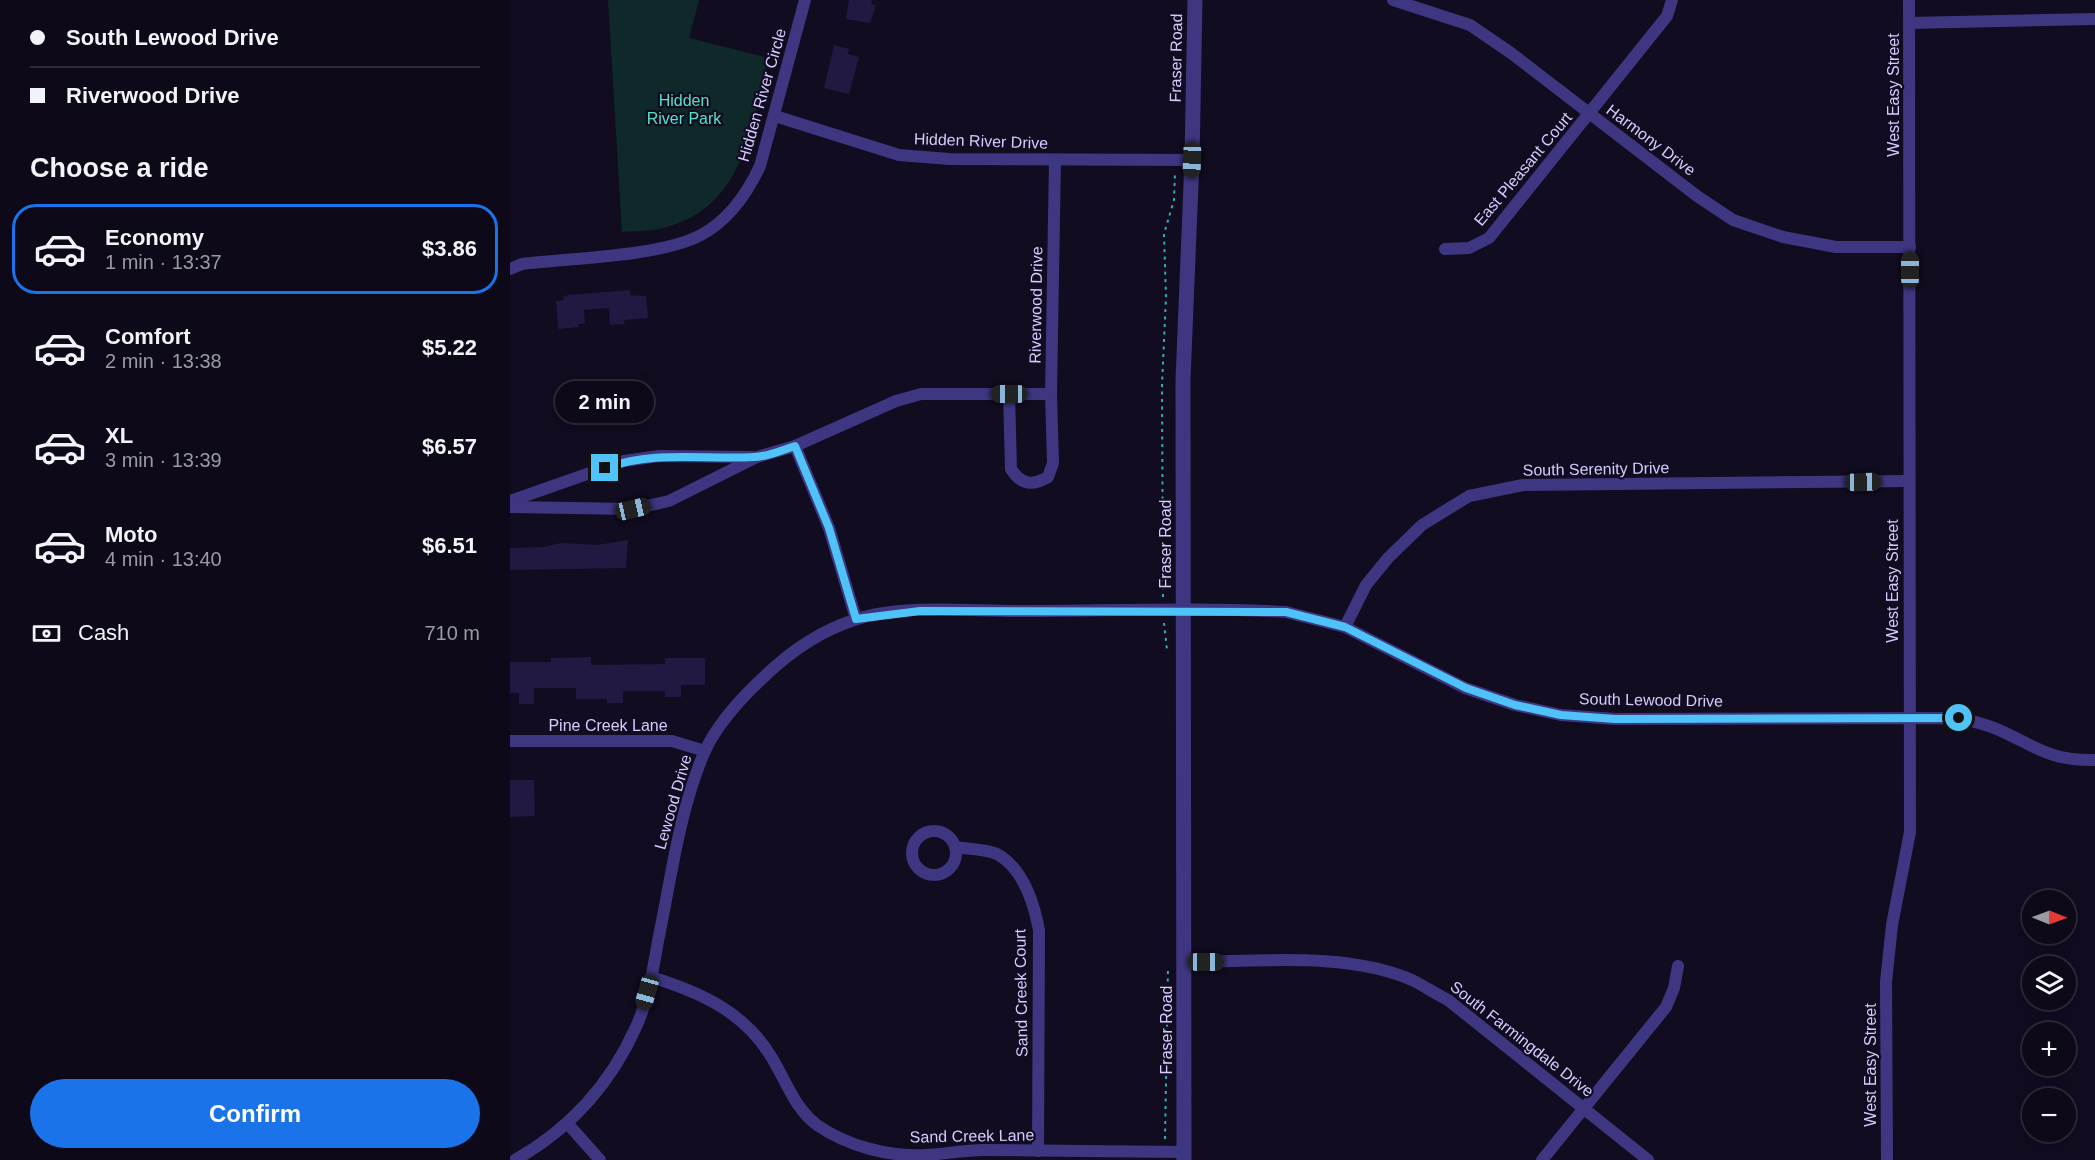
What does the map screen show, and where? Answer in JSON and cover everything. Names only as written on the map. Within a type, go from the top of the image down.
[{"type":"street","name":"Hidden River Circle","points":[[510,269],[522,264],[660,248],[701,235],[723,219],[751,186],[760,166],[805,0]]},
{"type":"street","name":"Fraser Road","points":[[1184,1156],[1183,380],[1192,160],[1195,0]]},
{"type":"street","name":"Harmony Drive","points":[[1393,0],[1470,25],[1511,53],[1697,196],[1733,220],[1783,237],[1836,247],[1910,247]]},
{"type":"street","name":"East Pleasant Court","points":[[1445,249],[1469,248],[1489,238],[1667,16],[1672,0]]},
{"type":"street","name":"West Easy Street","points":[[1887,1160],[1886,982],[1892,925],[1910,831],[1909,0]]},
{"type":"street","points":[[1909,23],[2095,19]]},
{"type":"street","name":"Hidden River Drive","points":[[775,116],[899,155],[1055,160],[1192,160]]},
{"type":"street","name":"Riverwood Drive","points":[[1009,394],[1011,469],[1017,478],[1032,483],[1048,477],[1053,462],[1051,394],[1055,160]]},
{"type":"street","points":[[510,507],[633,509],[669,501],[757,457],[795,446],[896,401],[921,394],[1051,394]]},
{"type":"street","points":[[795,446],[829,528],[856,619]]},
{"type":"street","points":[[510,501],[624,461],[659,456],[757,457]]},
{"type":"street","name":"South Serenity Drive","points":[[1345,627],[1366,585],[1388,558],[1422,525],[1469,496],[1523,485],[1908,481]]},
{"type":"street","name":"Lewood Drive","points":[[515,1160],[568,1124],[597,1093],[617,1065],[637,1024],[651,976],[687,806],[705,751],[727,718],[753,687],[782,660],[821,634],[856,619],[920,611],[1182,610]]},
{"type":"street","name":"South Lewood Drive","points":[[1182,610],[1286,612],[1345,627],[1466,688],[1515,705],[1561,715],[1615,719],[1959,718],[1998,729],[2041,752],[2077,760],[2095,760]]},
{"type":"street","name":"Pine Creek Lane","points":[[510,741],[672,741],[705,751]]},
{"type":"street","name":"Sand Creek Court","points":[[955,847],[997,854],[1019,876],[1034,900],[1039,930],[1038,1151]]},
{"type":"street","name":"South Farmingdale Drive","points":[[1185,962],[1334,962],[1373,969],[1411,980],[1448,1000],[1648,1160]]},
{"type":"street","points":[[1542,1160],[1666,1007],[1674,987],[1678,966]]},
{"type":"street","name":"Sand Creek Lane","points":[[651,976],[690,989],[723,1006],[751,1029],[772,1057],[791,1095],[816,1124],[847,1142],[889,1153],[924,1157],[975,1150],[1184,1156]]},
{"type":"street","points":[[568,1124],[600,1160]]},
{"type":"green space","name":"Hidden River Park","points":[[608,0],[699,0],[689,38],[769,58],[749,139],[726,186],[710,205],[687,219],[659,229],[622,232]]},
{"type":"building","points":[[849,0],[872,0],[871,4],[876,5],[870,23],[846,19]]},
{"type":"building","points":[[834,45],[849,49],[848,54],[859,57],[849,94],[824,88]]},
{"type":"building","points":[[630,290],[630,295],[646,296],[648,318],[624,320],[625,324],[610,325],[609,308],[584,310],[585,323],[578,324],[579,327],[558,329],[556,301],[564,300],[563,297]]},
{"type":"building","points":[[628,540],[626,568],[510,570],[510,548],[543,547],[561,543],[597,545]]},
{"type":"building","points":[[591,657],[591,665],[665,664],[665,658],[705,658],[705,685],[681,685],[681,697],[665,697],[665,691],[623,691],[623,703],[607,703],[607,699],[576,699],[576,688],[534,688],[534,704],[519,704],[519,693],[510,693],[510,662],[551,662],[551,658]]},
{"type":"building","points":[[510,780],[534,780],[535,816],[510,817]]},
{"type":"route","points":[[605,468],[624,461],[659,456],[757,457],[795,446],[829,528],[856,619],[920,611],[1247,610],[1286,612],[1345,627],[1466,688],[1515,705],[1561,715],[1615,719],[1959,718]]}]
